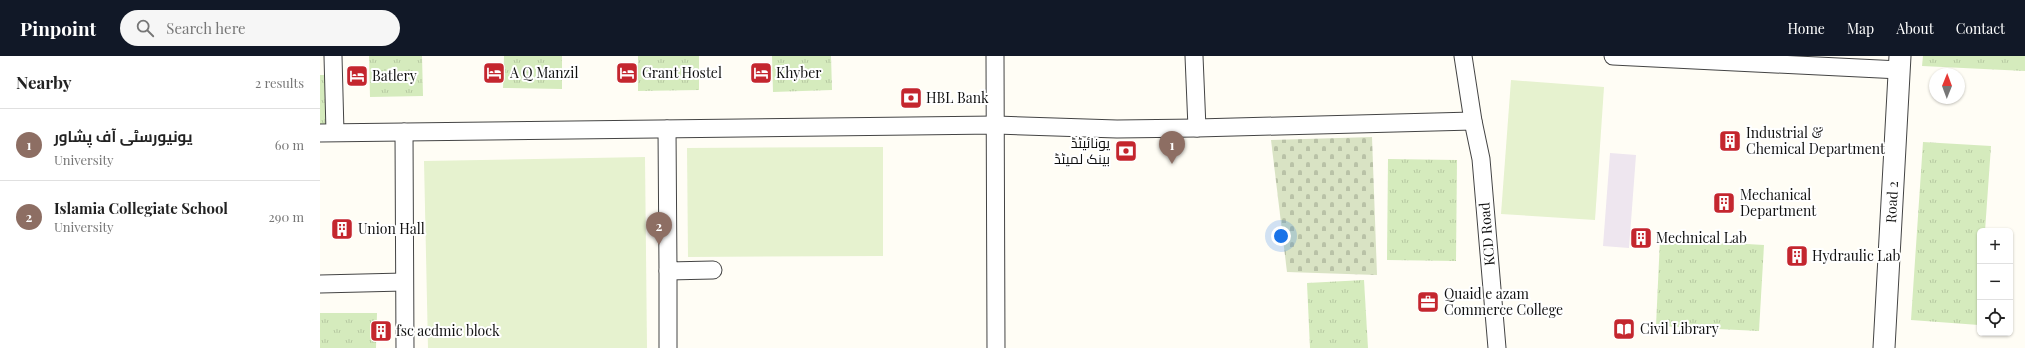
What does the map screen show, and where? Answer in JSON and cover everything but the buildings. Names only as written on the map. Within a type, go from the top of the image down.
[{"type":"street","points":[[334,56],[328,133],[996,125],[1117,129],[1473,121]]},
{"type":"street","points":[[995,56],[996,348]]},
{"type":"street","points":[[1194,56],[1197,128]]},
{"type":"street","name":"KCD Road","points":[[1463,56],[1473,121],[1481,159],[1496,348]]},
{"type":"street","points":[[1613,56],[1900,63]]},
{"type":"street","name":"Road 2","points":[[1884,348],[1900,63]]},
{"type":"street","points":[[667,129],[668,348]]},
{"type":"street","points":[[404,132],[405,348]]},
{"type":"street","points":[[668,271],[713,270]]},
{"type":"street","points":[[320,284],[404,282]]},
{"type":"shaded area","points":[[1610,153],[1636,155],[1629,248],[1603,246]]},
{"type":"green space","points":[[369,56],[422,56],[423,96],[370,97]]},
{"type":"green space","points":[[504,56],[562,56],[562,89],[503,88]]},
{"type":"green space","points":[[638,56],[699,56],[699,90],[638,91]]},
{"type":"green space","points":[[772,56],[831,56],[832,90],[773,92]]},
{"type":"green space","points":[[1923,56],[2025,56],[2025,71],[1922,66]]},
{"type":"green space","points":[[320,75],[334,75],[335,132],[320,133]]},
{"type":"green space","points":[[1511,80],[1604,87],[1595,220],[1501,214]]},
{"type":"green space","points":[[1372,137],[1377,275],[1287,272],[1271,140]]},
{"type":"green space","points":[[1923,142],[1991,146],[1985,228],[1977,228],[1977,325],[1911,320]]},
{"type":"green space","points":[[883,147],[883,256],[688,257],[687,148]]},
{"type":"green space","points":[[645,157],[647,348],[428,348],[424,161]]},
{"type":"green space","points":[[1388,159],[1457,160],[1456,261],[1387,260]]},
{"type":"green space","points":[[1660,239],[1764,245],[1759,331],[1656,326]]},
{"type":"green space","points":[[1364,280],[1368,348],[1310,348],[1307,283]]},
{"type":"green space","points":[[320,313],[377,313],[376,348],[320,348]]},
{"type":"place","name":"A Q Manzil","points":[[494,73]]},
{"type":"place","name":"Grant Hostel","points":[[627,73]]},
{"type":"place","name":"Khyber","points":[[761,73]]},
{"type":"place","name":"Batlery","points":[[357,76]]},
{"type":"place","name":"HBL Bank","points":[[911,98]]},
{"type":"place","name":"Industrial & Chemical Department","points":[[1730,141]]},
{"type":"place","name":"یونائیٹڈ بینک لمیٹڈ","points":[[1126,151]]},
{"type":"place","name":"یونیورسٹی آف پشاور","points":[[1172,164]]},
{"type":"place","name":"Mechanical Department","points":[[1724,203]]},
{"type":"place","name":"Union Hall","points":[[342,229]]},
{"type":"place","name":"Mechnical Lab","points":[[1641,238]]},
{"type":"place","name":"Islamia Collegiate School","points":[[659,245]]},
{"type":"place","name":"Hydraulic Lab","points":[[1797,256]]},
{"type":"place","name":"Quaid e azam Commerce College","points":[[1428,302]]},
{"type":"place","name":"Civil Library","points":[[1624,329]]},
{"type":"place","name":"fsc acdmic block","points":[[381,331]]}]
